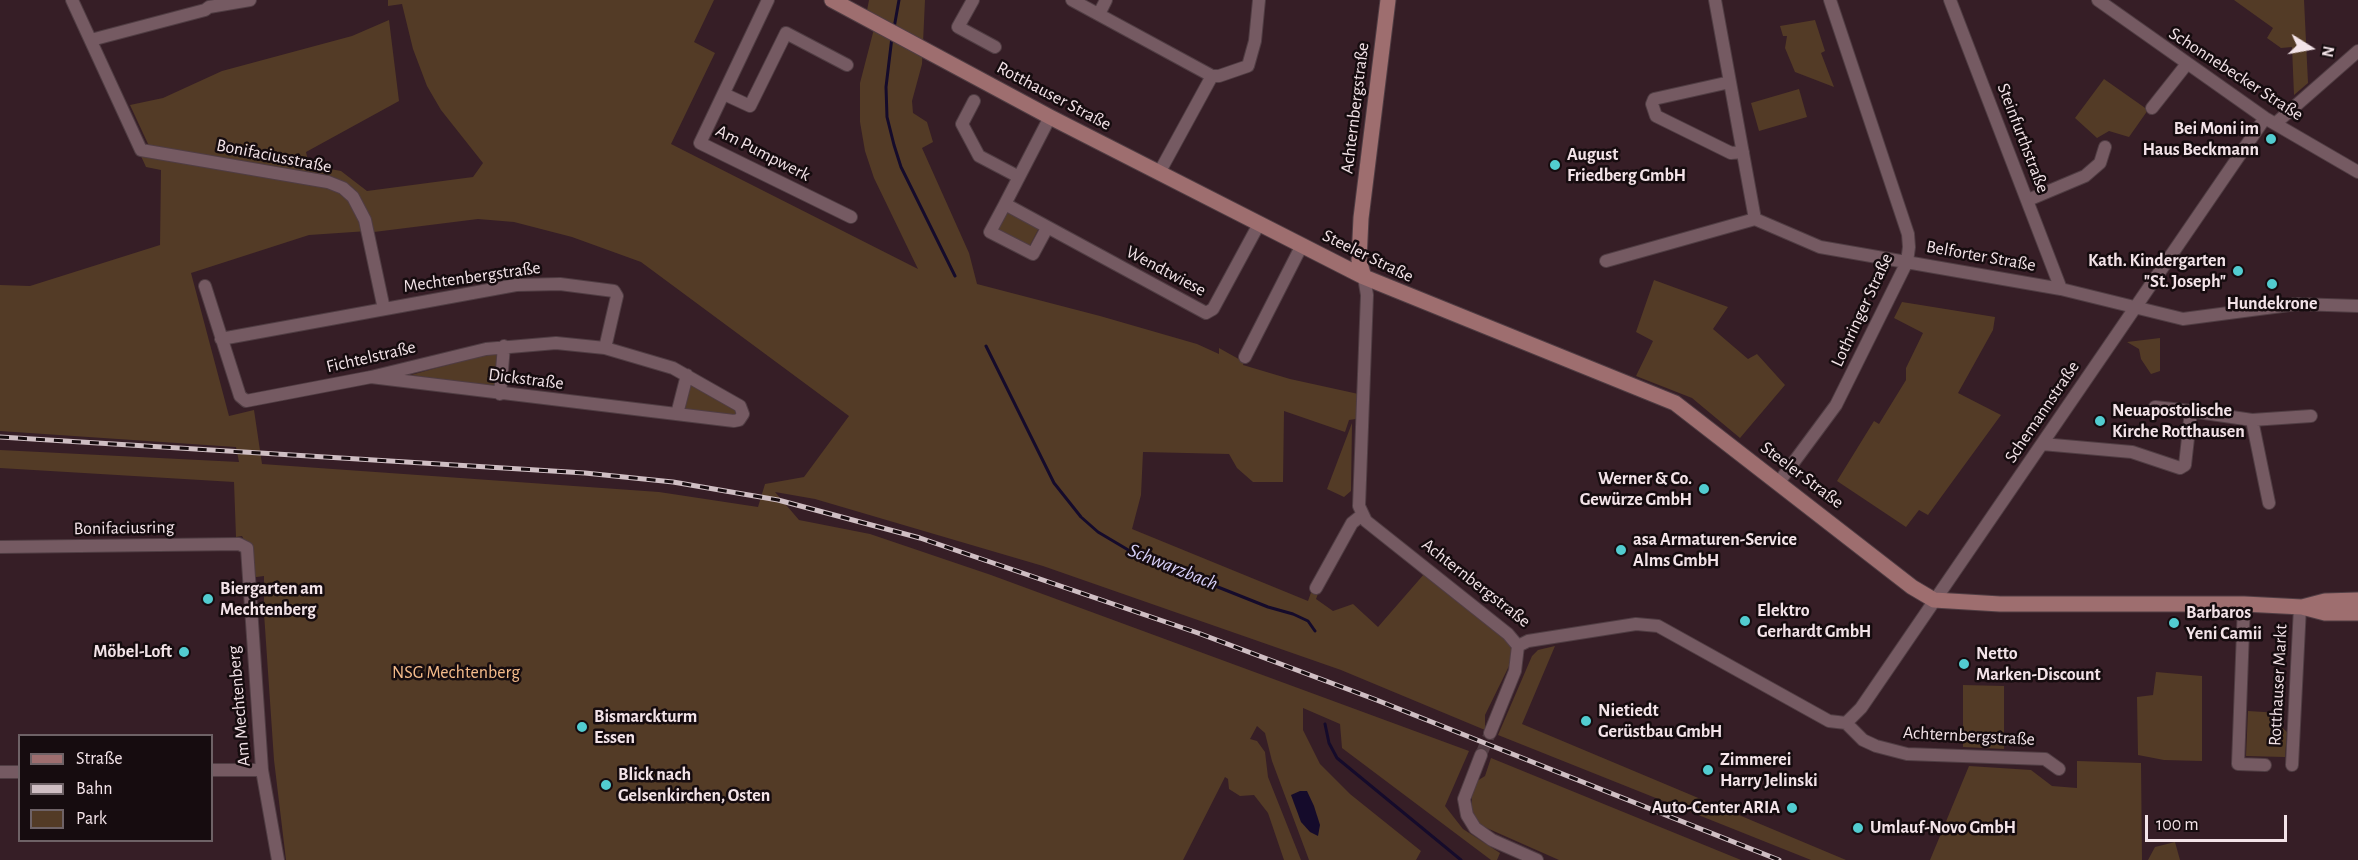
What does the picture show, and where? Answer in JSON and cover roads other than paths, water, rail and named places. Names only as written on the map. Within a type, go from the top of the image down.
[{"type":"main road","name":"Rotthauser Straße","points":[[832,0],[1050,117],[1259,224]]},
{"type":"main road","name":"Achternbergstraße","points":[[1364,277],[1359,260],[1361,218],[1388,0]]},
{"type":"main road","name":"Steeler Straße","points":[[1259,224],[1364,277],[1666,398],[1695,416],[1912,587],[1935,600],[2000,604],[2244,604],[2301,607],[2325,613],[2358,613]]},
{"type":"main road","name":"Steeler Straße","points":[[2301,607],[2325,601],[2358,600]]},
{"type":"street","name":"Bonifaciusstraße","points":[[72,0],[141,150],[328,182],[343,189],[353,197],[365,220],[384,309]]},
{"type":"street","points":[[91,40],[208,4],[250,0]]},
{"type":"street","name":"Am Pumpwerk","points":[[768,0],[700,143],[851,217]]},
{"type":"street","points":[[973,0],[958,27],[995,46]]},
{"type":"street","points":[[1072,0],[1212,76],[1234,72],[1248,66],[1255,41],[1259,0]]},
{"type":"street","points":[[1099,14],[1106,0]]},
{"type":"street","points":[[1606,261],[1755,219],[1715,0]]},
{"type":"street","name":"Lothringer Straße","points":[[1779,482],[1836,405],[1907,262],[1908,234],[1830,0]]},
{"type":"street","name":"Steinfurthstraße","points":[[1950,0],[2061,289]]},
{"type":"street","name":"Schonnebecker Straße","points":[[2098,0],[2186,64],[2271,121],[2358,172]]},
{"type":"street","points":[[724,94],[750,106],[786,33],[847,65]]},
{"type":"street","name":"Schemannstraße","points":[[1846,723],[1861,708],[2135,306],[2271,121],[2358,51]]},
{"type":"street","points":[[2152,108],[2186,64]]},
{"type":"street","points":[[1159,173],[1212,76]]},
{"type":"street","points":[[1730,82],[1654,99],[1652,104],[1656,116],[1731,153],[1743,152]]},
{"type":"street","points":[[974,101],[962,124],[979,156],[1019,177]]},
{"type":"street","points":[[1047,228],[1033,254],[990,232],[1050,117]]},
{"type":"street","points":[[2028,200],[2085,176],[2100,163],[2105,147]]},
{"type":"street","name":"Wendtwiese","points":[[1005,204],[1206,313],[1213,309],[1259,224]]},
{"type":"street","name":"Belforter Straße","points":[[1755,219],[1820,248],[2061,289],[2182,319],[2297,304],[2358,306]]},
{"type":"street","name":"Steeler Straße","points":[[1245,357],[1302,245]]},
{"type":"street","name":"Achternbergstraße","points":[[1364,277],[1367,295],[1359,506],[1362,515],[1508,634],[1518,646],[1528,641],[1636,624],[1658,626],[1829,721],[1846,723],[1863,740],[1900,753],[2045,759],[2059,769]]},
{"type":"street","name":"Mechtenbergstraße","points":[[384,309],[516,285],[560,284],[602,288],[614,291],[617,296],[605,348]]},
{"type":"street","points":[[205,286],[221,339],[384,309]]},
{"type":"street","name":"Fichtelstraße","points":[[221,339],[240,396],[246,401],[371,377],[504,346],[556,343],[605,348],[646,359],[687,375],[740,406],[743,414]]},
{"type":"street","points":[[500,394],[504,346]]},
{"type":"street","points":[[677,414],[687,375]]},
{"type":"street","name":"Dickstraße","points":[[371,377],[734,420],[739,420],[743,414]]},
{"type":"street","points":[[2155,407],[2252,420],[2311,416]]},
{"type":"street","points":[[2043,444],[2132,452],[2180,468],[2185,465],[2191,411]]},
{"type":"street","points":[[2252,420],[2269,503]]},
{"type":"street","points":[[1316,588],[1352,523],[1362,515]]},
{"type":"street","name":"Bonifaciusring","points":[[0,547],[239,544],[247,548]]},
{"type":"street","name":"Am Mechtenberg","points":[[247,548],[262,770],[278,860]]},
{"type":"street","name":"Rotthauser Markt","points":[[2244,604],[2238,764],[2265,765]]},
{"type":"street","name":"Rotthauser Markt","points":[[2292,765],[2301,607]]},
{"type":"street","points":[[1490,733],[1515,671],[1518,646]]},
{"type":"street","points":[[1481,755],[1464,799],[1467,815],[1475,828],[1492,840],[1537,860]]},
{"type":"street","points":[[213,770],[262,770]]},
{"type":"street","points":[[0,772],[18,772]]},
{"type":"waterway","name":"Schwarzbach","points":[[894,28],[899,0]]},
{"type":"waterway","name":"Schwarzbach","points":[[892,37],[886,87],[887,117],[894,145],[901,167],[955,276]]},
{"type":"waterway","name":"Schwarzbach","points":[[986,346],[1054,483],[1081,517],[1098,532],[1135,554],[1268,607],[1293,614],[1308,621],[1315,631]]},
{"type":"waterway","name":"Schwarzbach","points":[[1325,724],[1329,743],[1337,758],[1461,860]]},
{"type":"tunnel","points":[[1481,755],[1490,733]]},
{"type":"railway","points":[[0,437],[585,473],[673,482],[778,500],[920,538],[1198,633],[1374,699],[1779,860]]},
{"type":"place","name":"Bei Moni im Haus Beckmann","points":[[2271,139]]},
{"type":"place","name":"August Friedberg GmbH","points":[[1555,165]]},
{"type":"place","name":"Kath. Kindergarten \"St. Joseph\"","points":[[2238,271]]},
{"type":"place","name":"Hundekrone","points":[[2272,284]]},
{"type":"place","name":"Neuapostolische Kirche Rotthausen","points":[[2100,421]]},
{"type":"place","name":"Werner & Co. Gewürze GmbH","points":[[1704,489]]},
{"type":"place","name":"asa Armaturen-Service Alms GmbH","points":[[1621,550]]},
{"type":"place","name":"Biergarten am Mechtenberg","points":[[208,599]]},
{"type":"place","name":"Elektro Gerhardt GmbH","points":[[1745,621]]},
{"type":"place","name":"Barbaros Yeni Camii","points":[[2174,623]]},
{"type":"place","name":"Möbel-Loft","points":[[184,652]]},
{"type":"place","name":"Netto Marken-Discount","points":[[1964,664]]},
{"type":"place","name":"Nietiedt Gerüstbau GmbH","points":[[1586,721]]},
{"type":"place","name":"Bismarckturm Essen","points":[[582,727]]},
{"type":"place","name":"Zimmerei Harry Jelinski","points":[[1708,770]]},
{"type":"place","name":"Blick nach Gelsenkirchen, Osten","points":[[606,785]]},
{"type":"place","name":"Auto-Center ARIA","points":[[1792,808]]},
{"type":"place","name":"Umlauf-Novo GmbH","points":[[1858,828]]},
{"type":"park label","name":"NSG Mechtenberg","points":[[456,673]]}]
